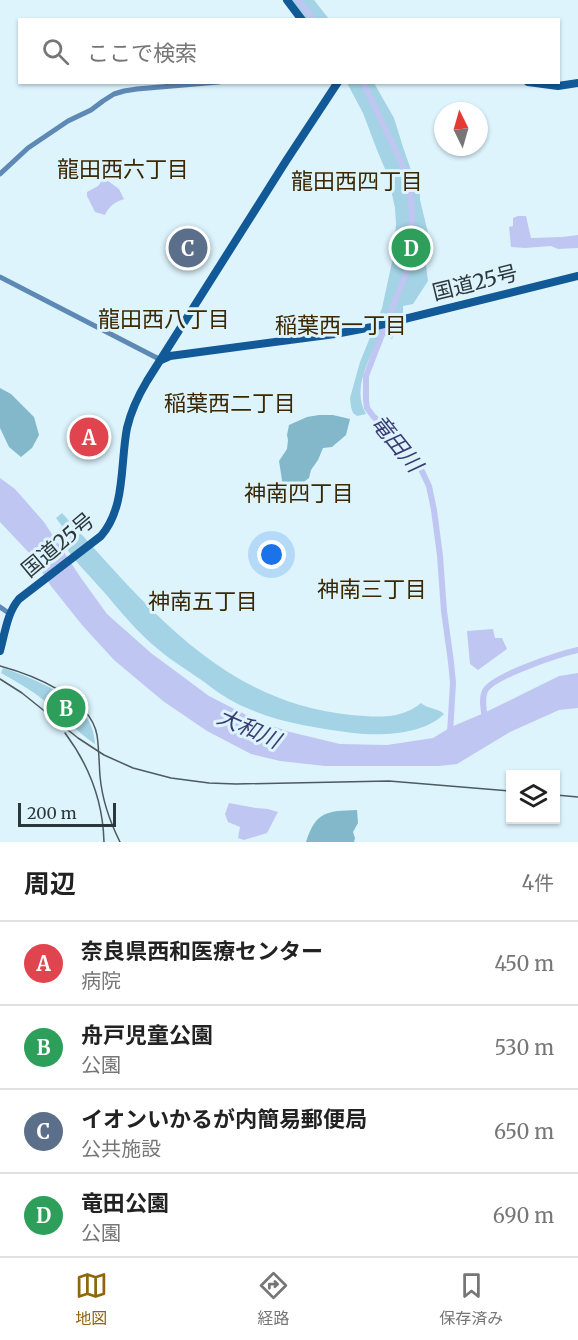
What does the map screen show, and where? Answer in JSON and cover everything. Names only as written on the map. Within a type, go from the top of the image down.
[{"type":"highway","points":[[287,0],[300,18]]},
{"type":"highway","points":[[543,84],[558,86],[578,83]]},
{"type":"highway","name":"国道25号","points":[[0,651],[10,614],[19,599],[94,542],[111,524],[121,484],[127,428],[132,410],[147,381],[337,84]]},
{"type":"highway","name":"国道25号","points":[[161,360],[170,356],[215,352],[238,346],[335,334],[377,326],[578,276]]},
{"type":"highway","points":[[181,355],[190,350],[222,346],[225,342]]},
{"type":"highway","name":"国道25号","points":[[161,360],[184,358],[201,353]]},
{"type":"main road","points":[[0,174],[28,148],[68,122],[92,110],[114,94],[137,89],[196,84]]},
{"type":"main road","points":[[0,277],[161,360]]},
{"type":"main road","points":[[0,607],[10,614]]},
{"type":"shaded area","points":[[290,0],[314,0],[328,18],[302,18]]},
{"type":"shaded area","points":[[348,84],[375,84],[394,118],[412,173],[421,171],[420,200],[429,237],[426,266],[428,281],[413,304],[403,306],[403,315],[392,339],[381,334],[367,363],[361,383],[360,394],[366,414],[357,416],[353,413],[350,398],[360,362],[382,308],[394,253],[396,224],[388,176],[363,113]]},
{"type":"shaded area","points":[[0,388],[11,394],[34,417],[39,435],[32,448],[21,457],[9,447],[0,428]]},
{"type":"shaded area","points":[[319,415],[350,419],[346,435],[332,447],[323,448],[309,478],[300,485],[293,497],[285,500],[279,461],[287,449],[289,425],[307,417]]},
{"type":"shaded area","points":[[62,513],[155,613],[188,643],[223,669],[262,691],[304,706],[351,715],[379,717],[397,715],[421,703],[444,714],[435,721],[413,730],[389,734],[364,734],[286,721],[234,702],[164,654],[130,622],[64,545],[60,538],[63,535],[59,529],[62,526],[56,518]]},
{"type":"shaded area","points":[[3,668],[45,685],[74,703],[89,722],[95,744],[40,697],[1,673]]},
{"type":"shaded area","points":[[357,810],[358,823],[353,832],[354,842],[306,842],[314,824],[324,815],[330,812]]},
{"type":"water","points":[[104,178],[119,189],[124,199],[108,209],[105,215],[95,212],[87,196],[87,192],[98,186]]},
{"type":"water","points":[[526,216],[531,238],[578,235],[578,248],[511,247],[509,227],[513,226],[513,218]]},
{"type":"water","name":"大和川","points":[[0,478],[15,489],[44,522],[107,614],[151,653],[209,696],[260,722],[340,744],[387,745],[433,738],[451,727],[559,676],[578,673],[578,708],[559,710],[510,732],[457,764],[325,766],[280,761],[251,754],[207,731],[163,701],[114,660],[82,625],[51,586],[32,556],[0,522]]},
{"type":"water","points":[[493,629],[495,638],[502,638],[507,649],[478,670],[470,664],[467,631]]},
{"type":"water","points":[[229,803],[278,812],[267,833],[244,840],[238,838],[240,827],[228,822],[225,814]]},
{"type":"waterway","name":"竜田川","points":[[298,0],[312,18]]},
{"type":"waterway","name":"竜田川","points":[[364,84],[403,166],[410,186],[412,218],[408,268],[366,376],[367,408],[412,454],[429,486],[440,556],[453,683],[450,733]]},
{"type":"waterway","points":[[485,719],[483,697],[490,685],[527,666],[578,650]]},
{"type":"railway","points":[[0,666],[43,682],[84,709],[97,735],[103,793],[120,842]]},
{"type":"railway","points":[[0,679],[104,755],[133,768],[171,778],[236,784],[389,781],[506,791]]},
{"type":"railway","points":[[65,733],[74,745],[93,784],[101,813],[104,842]]},
{"type":"railway","points":[[560,795],[578,797]]},
{"type":"place","name":"イオンいかるが内簡易郵便局","points":[[188,248]]},
{"type":"place","name":"竜田公園","points":[[411,248]]},
{"type":"place","name":"奈良県西和医療センター","points":[[89,437]]},
{"type":"place","name":"舟戸児童公園","points":[[66,708]]},
{"type":"district","name":"龍田西六丁目","points":[[123,169]]},
{"type":"district","name":"龍田西四丁目","points":[[357,181]]},
{"type":"district","name":"龍田西八丁目","points":[[164,319]]},
{"type":"district","name":"稲葉西一丁目","points":[[341,325]]},
{"type":"district","name":"稲葉西二丁目","points":[[230,403]]},
{"type":"district","name":"神南四丁目","points":[[299,493]]},
{"type":"district","name":"神南三丁目","points":[[372,589]]},
{"type":"district","name":"神南五丁目","points":[[203,601]]}]
